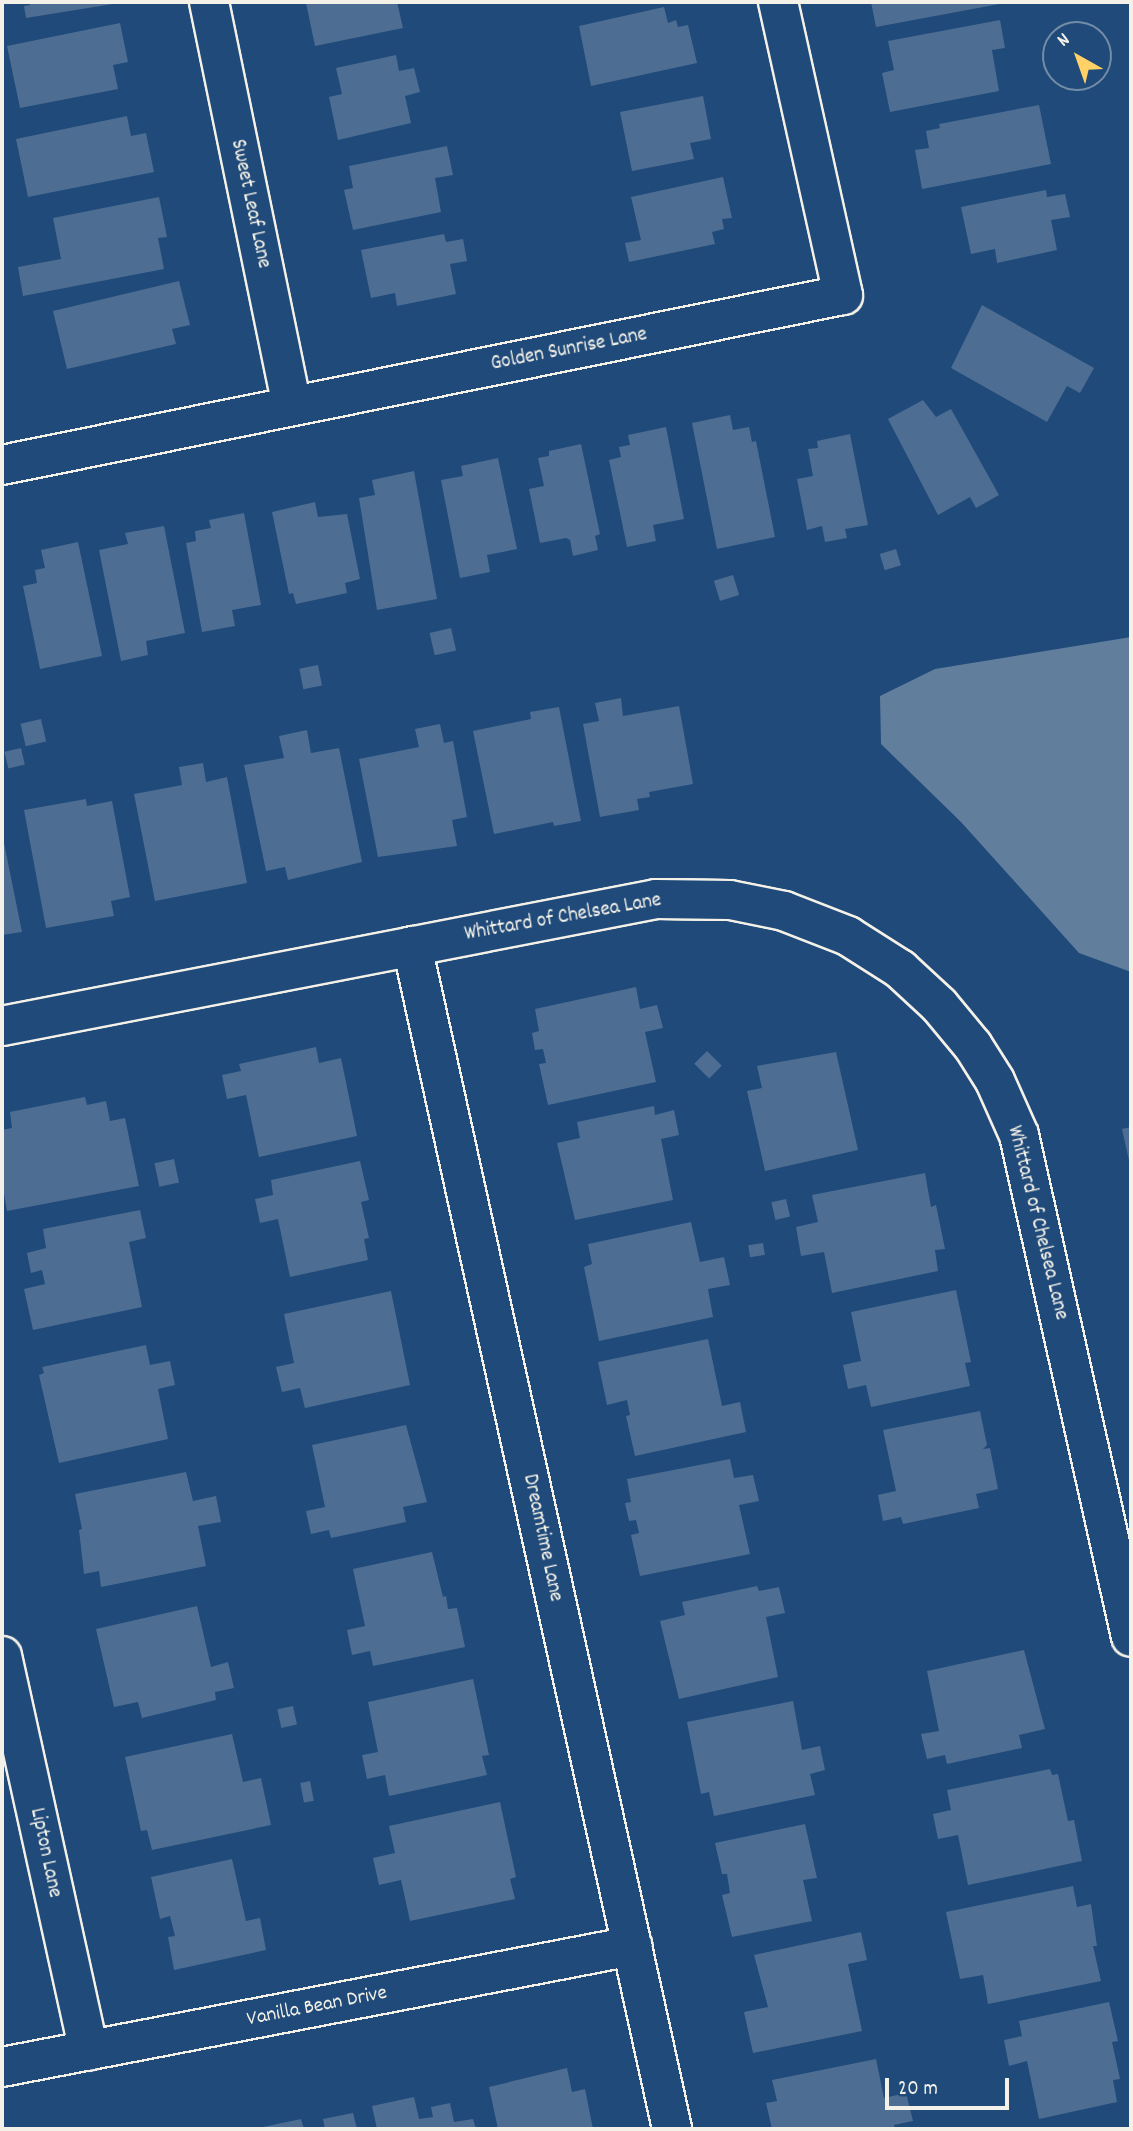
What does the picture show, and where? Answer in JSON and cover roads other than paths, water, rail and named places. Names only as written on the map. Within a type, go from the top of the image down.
[{"type":"street","name":"Sweet Leaf Lane","points":[[209,2],[292,405]]},
{"type":"street","name":"Golden Sunrise Lane","points":[[2,466],[843,295],[778,2]]},
{"type":"street","name":"Whittard of Chelsea Lane","points":[[2,1026],[656,899],[730,900],[784,911],[848,936],[900,969],[939,1005],[973,1046],[995,1081],[1019,1135],[1121,1544],[1131,1637]]},
{"type":"street","name":"Dreamtime Lane","points":[[412,946],[672,2129]]},
{"type":"street","name":"Lipton Lane","points":[[2,1656],[89,2051]]},
{"type":"street","name":"Vanilla Bean Drive","points":[[2,2067],[632,1946]]},
{"type":"water","points":[[1131,637],[1131,972],[1079,953],[961,822],[881,744],[880,696],[935,669]]}]
